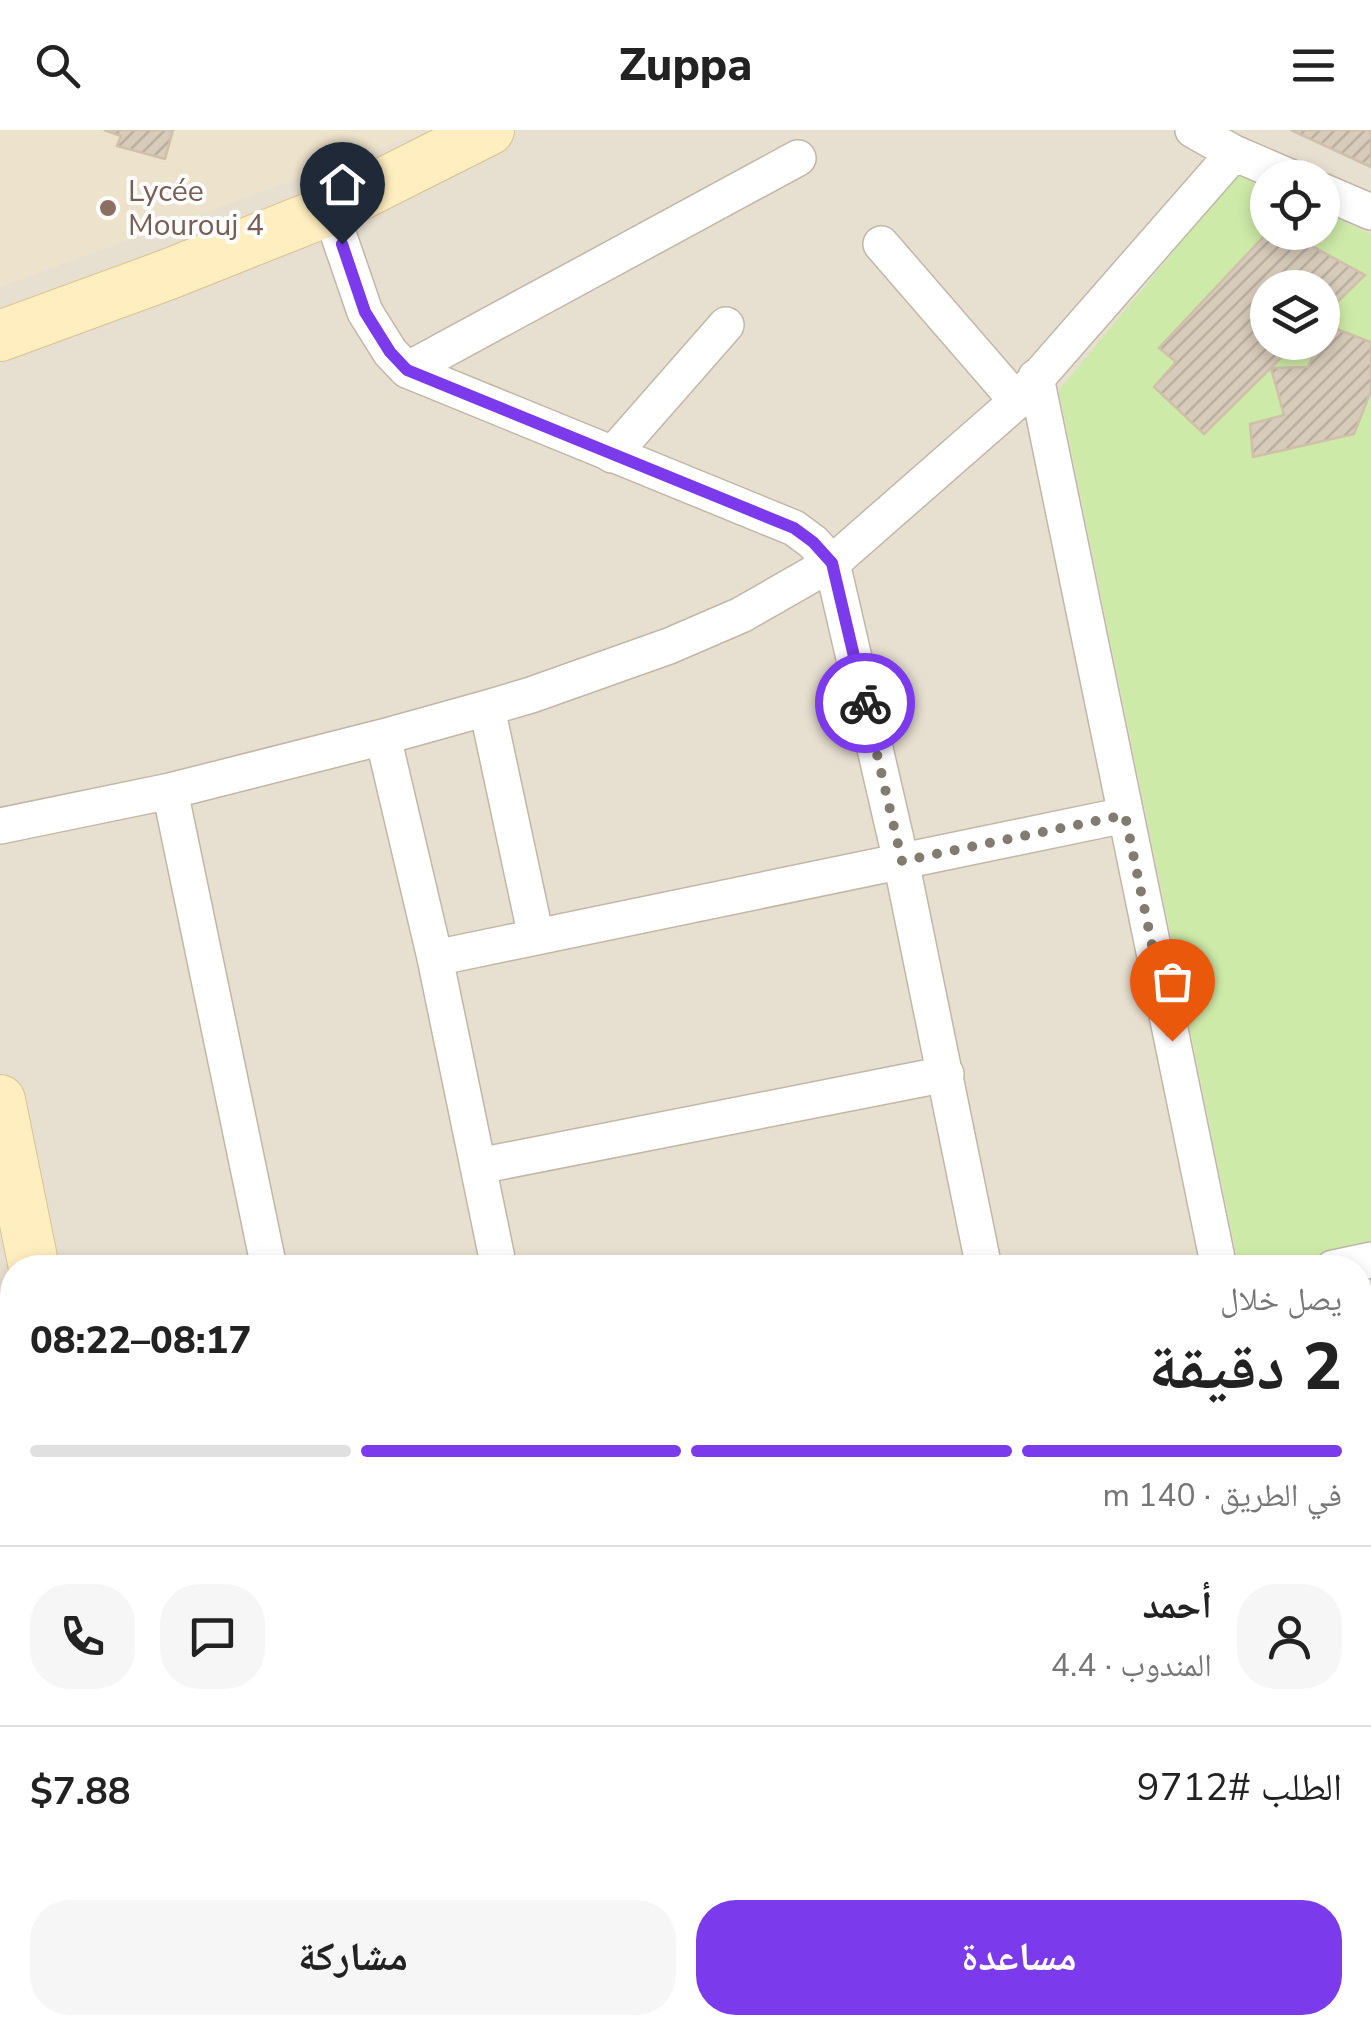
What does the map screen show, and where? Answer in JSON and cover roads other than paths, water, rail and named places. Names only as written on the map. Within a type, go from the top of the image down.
[{"type":"street","points":[[0,336],[330,210],[489,130]]},
{"type":"street","points":[[1192,130],[1252,160]]},
{"type":"street","points":[[0,826],[170,791],[488,708],[669,646],[740,615],[832,563],[1027,389],[1234,152]]},
{"type":"street","points":[[407,370],[798,158]]},
{"type":"street","points":[[1340,199],[1371,212]]},
{"type":"street","points":[[330,210],[365,312],[390,352],[407,370],[794,528],[832,563],[902,861],[981,1255]]},
{"type":"street","points":[[881,244],[1027,389],[1125,815],[1216,1255]]},
{"type":"street","points":[[612,456],[726,325]]},
{"type":"street","points":[[488,708],[536,936]]},
{"type":"street","points":[[383,737],[435,958],[496,1255]]},
{"type":"street","points":[[170,791],[265,1255]]},
{"type":"street","points":[[435,958],[1125,815]]},
{"type":"street","points":[[479,1166],[946,1074]]},
{"type":"street","points":[[0,1100],[10,1196],[30,1255]]},
{"type":"place","name":"Lycée Mourouj 4","points":[[108,208]]}]
